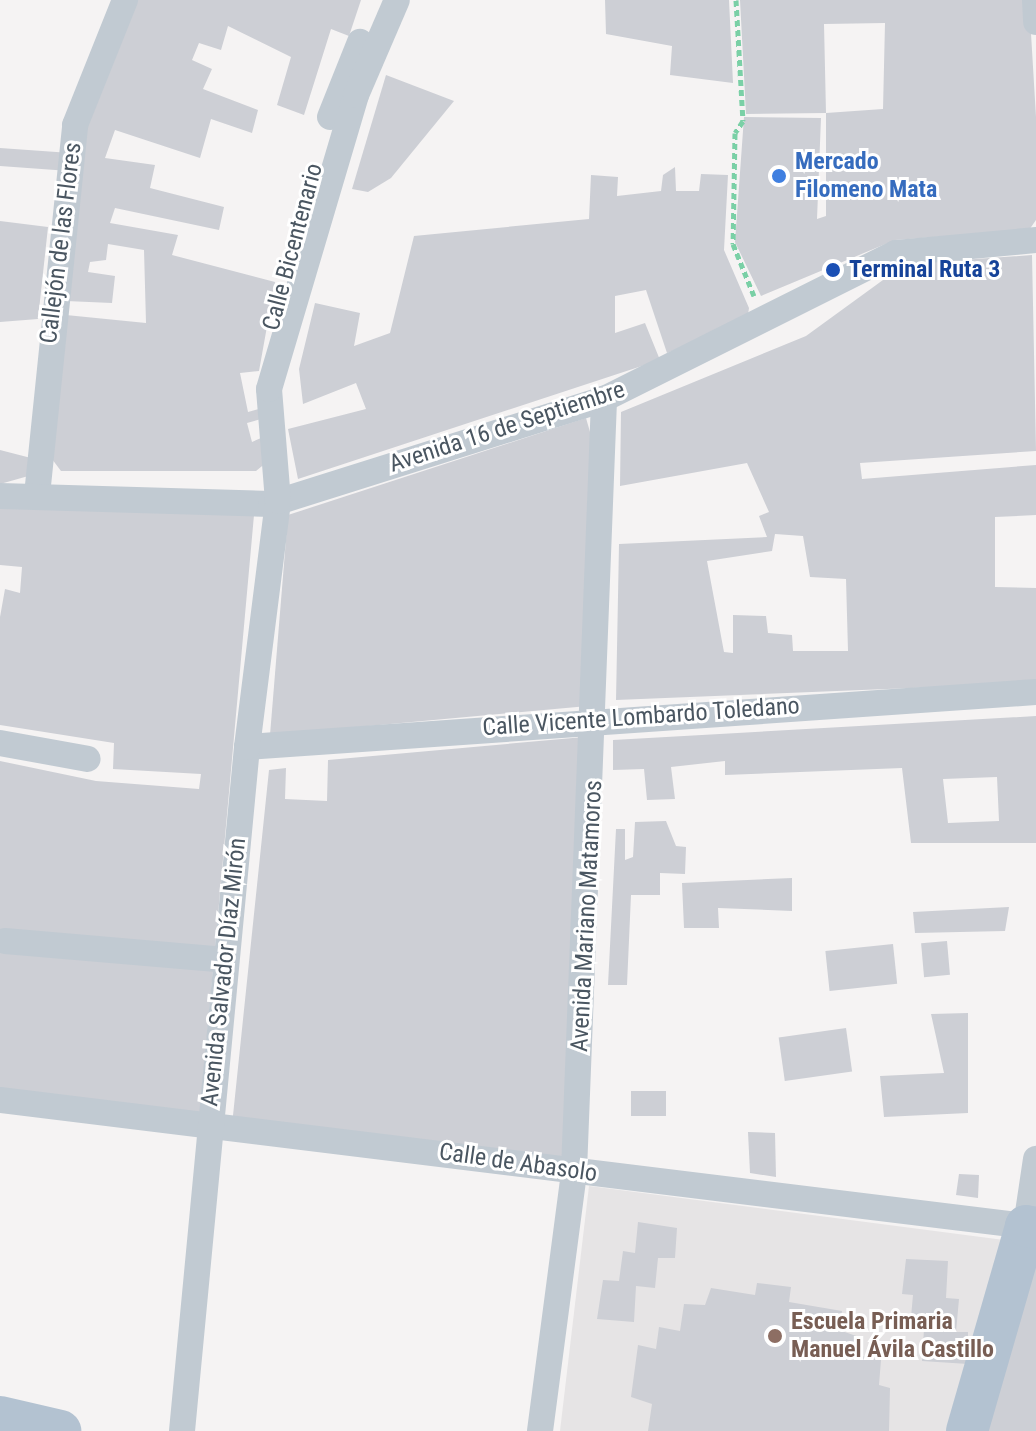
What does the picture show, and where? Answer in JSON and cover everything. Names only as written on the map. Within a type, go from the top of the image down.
[{"type":"main road","points":[[967,1431],[1031,1227]]},
{"type":"main road","points":[[0,1417],[60,1431]]},
{"type":"street","name":"Callejón de las Flores","points":[[37,495],[75,125],[125,0]]},
{"type":"street","name":"Calle Bicentenario","points":[[274,506],[257,387],[340,83],[379,0]]},
{"type":"street","name":"Calle Bicentenario","points":[[274,506],[269,389],[356,95],[397,0]]},
{"type":"street","points":[[1035,0],[1036,22]]},
{"type":"street","name":"Avenida 16 de Septiembre","points":[[0,496],[274,506],[604,399],[765,323],[896,253],[1036,240]]},
{"type":"street","name":"Avenida Mariano Matamoros","points":[[540,1431],[574,1171],[597,719],[604,399]]},
{"type":"street","name":"Avenida Salvador Díaz Mirón","points":[[182,1431],[225,960],[274,506]]},
{"type":"street","name":"Calle Vicente Lombardo Toledano","points":[[247,747],[597,719],[1036,692]]},
{"type":"street","points":[[0,743],[88,759]]},
{"type":"street","points":[[5,941],[225,960]]},
{"type":"street","name":"Calle de Abasolo","points":[[0,1100],[209,1122],[1031,1227]]},
{"type":"street","points":[[1031,1227],[1036,1159]]},
{"type":"path","points":[[736,0],[743,121],[735,133],[733,244],[765,323]]},
{"type":"shaded area","name":"Escuela Primaria Manuel Ávila Castillo","points":[[589,1186],[1004,1240],[951,1431],[560,1431]]},
{"type":"building","points":[[131,0],[361,0],[349,36],[331,29],[304,115],[277,105],[291,57],[228,26],[221,50],[199,43],[192,60],[212,69],[203,89],[258,110],[252,133],[211,119],[200,158],[115,130],[105,158],[155,165],[150,188],[224,207],[219,230],[115,208],[110,223],[178,235],[172,255],[275,282],[259,371],[240,373],[248,412],[259,409],[261,419],[247,423],[252,442],[261,438],[267,462],[256,471],[61,471],[52,459],[66,315],[146,323],[144,250],[108,244],[106,260],[90,262],[88,272],[115,276],[112,303],[66,301],[84,123]]},
{"type":"building","points":[[605,0],[729,0],[733,83],[670,75],[672,46],[606,34]]},
{"type":"building","points":[[740,0],[1029,0],[1036,117],[1036,220],[1029,230],[895,240],[761,296],[735,242],[744,117],[821,118],[817,219],[826,216],[826,113],[746,114]],"holes":[[[885,23],[883,109],[826,113],[824,24]]]},
{"type":"building","points":[[386,75],[454,101],[391,178],[368,192],[352,189]]},
{"type":"building","points":[[0,148],[67,153],[66,171],[0,166]]},
{"type":"building","points":[[675,167],[676,191],[699,191],[701,174],[728,175],[724,250],[749,308],[747,321],[667,353],[646,290],[615,296],[615,333],[645,323],[660,360],[298,479],[288,429],[366,409],[356,383],[303,404],[299,369],[315,303],[360,313],[354,346],[390,333],[414,236],[589,219],[591,175],[618,177],[617,196],[661,191],[663,175]]},
{"type":"building","points":[[0,221],[48,227],[38,319],[0,322]]},
{"type":"building","points":[[1032,255],[1036,451],[860,463],[862,479],[1036,465],[1036,515],[995,517],[995,587],[1036,588],[1036,683],[616,700],[619,544],[767,537],[759,516],[769,512],[747,463],[620,486],[621,412],[806,336],[905,264]],"holes":[[[775,534],[803,536],[810,577],[846,579],[848,651],[793,651],[792,635],[768,633],[766,616],[733,615],[733,653],[724,652],[707,561],[772,551]]]},
{"type":"building","points":[[586,418],[594,446],[588,706],[270,735],[288,515]]},
{"type":"building","points":[[0,450],[31,458],[32,475],[0,484]]},
{"type":"building","points":[[0,507],[254,515],[200,1114],[0,1091],[0,761],[96,781],[199,789],[201,774],[113,769],[114,743],[0,725],[0,617],[5,589],[20,593],[22,567],[0,565]]},
{"type":"building","points":[[1036,716],[1036,843],[911,843],[902,768],[725,775],[725,761],[671,767],[675,799],[647,800],[644,769],[613,770],[613,740]],"holes":[[[997,777],[999,821],[948,823],[943,779]]]},
{"type":"building","points":[[584,737],[563,1162],[232,1125],[269,770],[286,768],[285,799],[327,801],[328,760]]},
{"type":"building","points":[[666,821],[676,846],[686,847],[685,874],[660,873],[660,895],[631,895],[627,985],[608,985],[616,829],[625,829],[625,860],[633,857],[635,822]]},
{"type":"building","points":[[792,878],[792,911],[718,908],[719,928],[684,928],[682,883]]},
{"type":"building","points":[[1009,907],[1005,931],[915,933],[913,912]]},
{"type":"building","points":[[947,941],[950,975],[924,977],[921,943]]},
{"type":"building","points":[[893,944],[897,984],[830,991],[825,951]]},
{"type":"building","points":[[968,1013],[968,1113],[884,1117],[880,1076],[944,1073],[931,1014]]},
{"type":"building","points":[[846,1028],[852,1072],[785,1081],[779,1037]]},
{"type":"building","points":[[631,1091],[666,1091],[666,1116],[631,1116]]},
{"type":"building","points":[[748,1132],[775,1133],[776,1177],[750,1173]]},
{"type":"building","points":[[959,1174],[979,1175],[978,1198],[956,1195]]},
{"type":"building","points":[[638,1222],[677,1228],[675,1258],[658,1258],[655,1288],[636,1286],[634,1322],[597,1319],[603,1280],[619,1281],[623,1251],[635,1253]]},
{"type":"building","points":[[1036,1240],[1036,1431],[985,1431]]},
{"type":"building","points":[[906,1259],[948,1261],[946,1298],[959,1299],[956,1332],[968,1332],[968,1364],[922,1361],[924,1329],[910,1328],[913,1295],[902,1294]]},
{"type":"building","points":[[757,1283],[791,1287],[789,1302],[842,1311],[839,1330],[862,1338],[862,1356],[881,1360],[879,1385],[890,1388],[889,1431],[648,1431],[652,1404],[631,1397],[638,1345],[656,1349],[659,1327],[680,1331],[684,1304],[705,1305],[711,1288],[755,1295]]},
{"type":"place","name":"Mercado Filomeno Mata","points":[[779,176]]},
{"type":"place","name":"Terminal Ruta 3","points":[[833,270]]},
{"type":"place","name":"Escuela Primaria Manuel Ávila Castillo","points":[[775,1336]]}]
